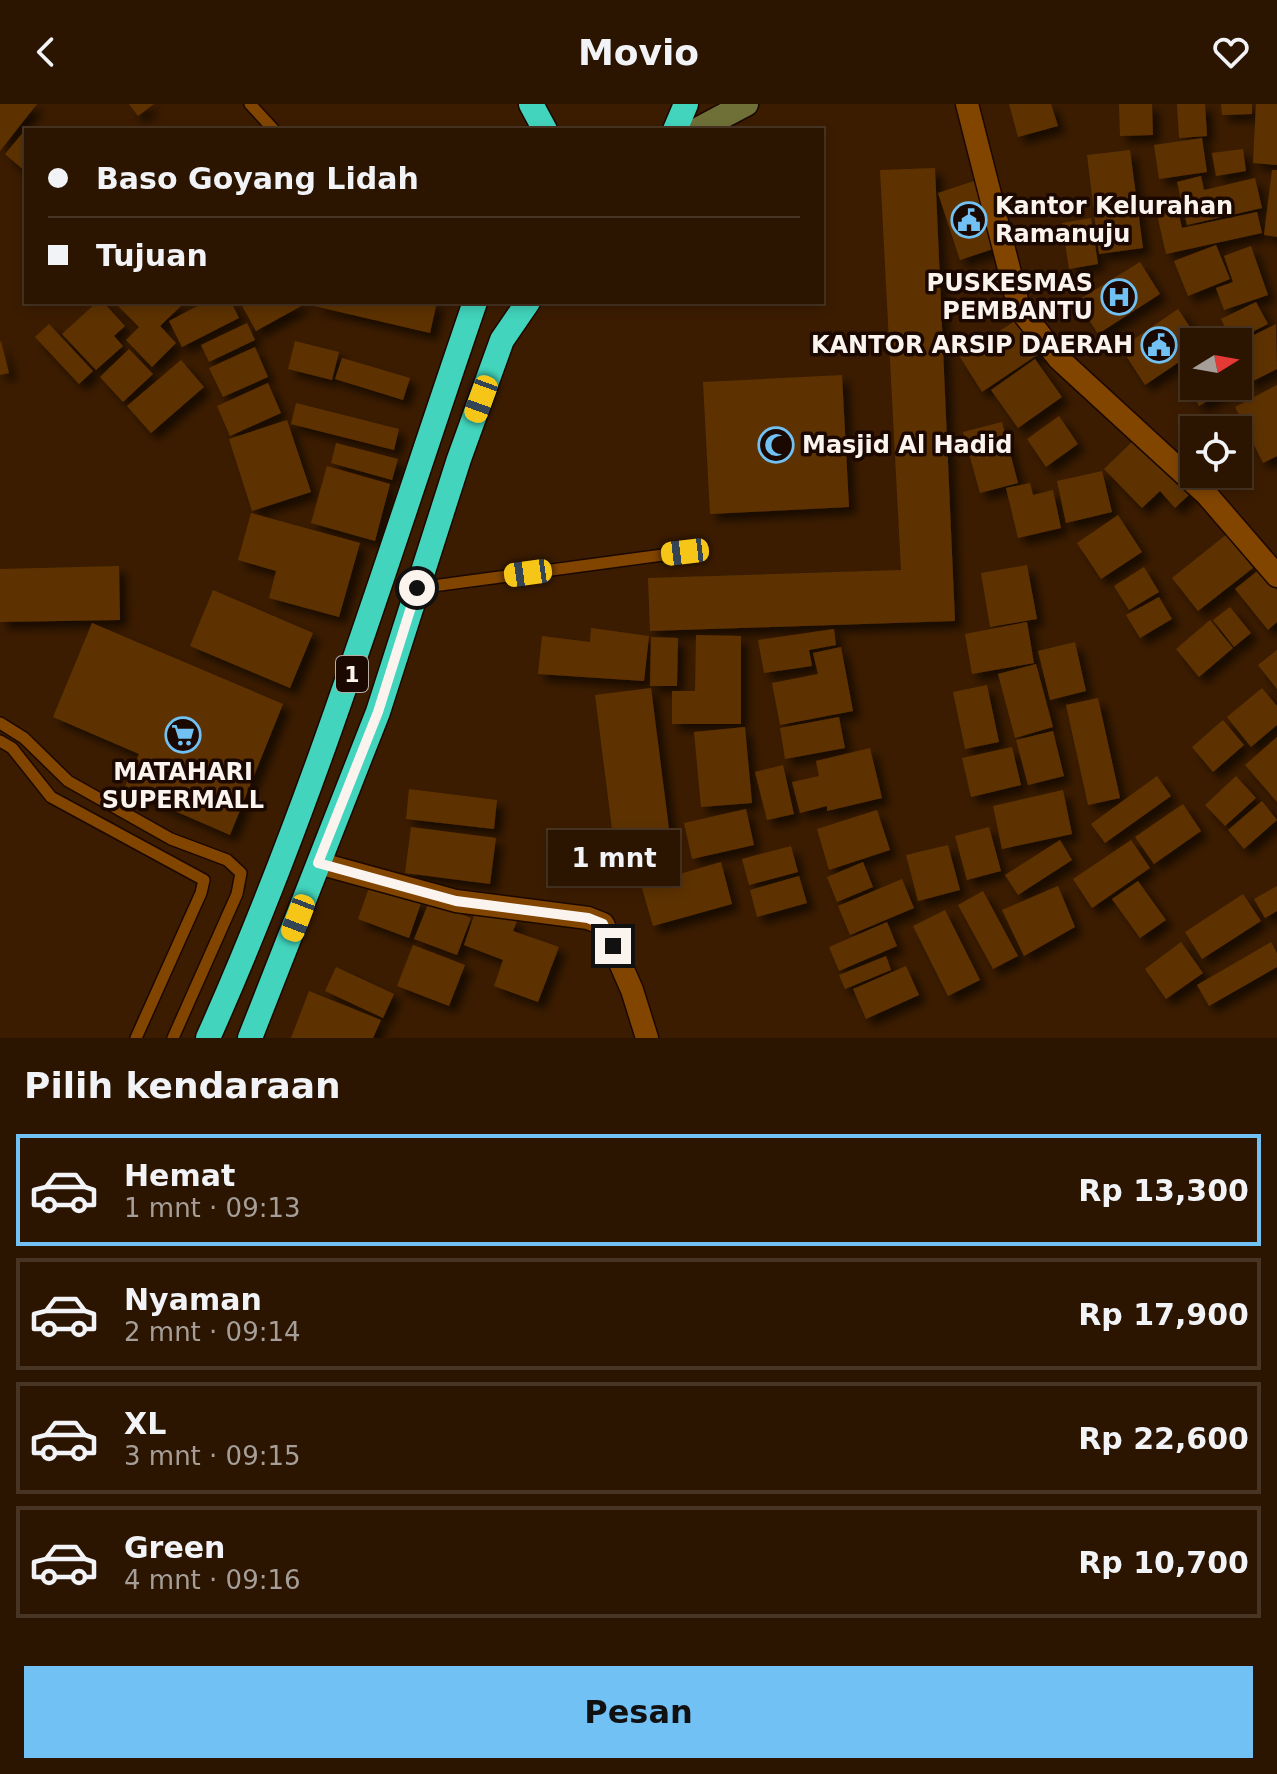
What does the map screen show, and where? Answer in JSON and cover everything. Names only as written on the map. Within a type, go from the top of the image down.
[{"type":"highway","points":[[676,128],[686,104]]},
{"type":"highway","name":"1","points":[[208,1038],[274,888],[337,718],[474,304]]},
{"type":"highway","name":"1","points":[[250,1038],[378,712],[502,340],[527,304]]},
{"type":"street","points":[[701,128],[746,104]]},
{"type":"street","points":[[967,104],[1019,308],[1059,359],[1207,495],[1277,576]]},
{"type":"street","points":[[318,863],[456,901],[588,918],[603,924],[632,990],[647,1038]]},
{"type":"lane","points":[[250,104],[272,128]]},
{"type":"lane","points":[[417,588],[685,552]]},
{"type":"lane","points":[[0,723],[24,738],[68,781],[171,839],[227,860],[241,873],[231,908],[173,1038]]},
{"type":"lane","points":[[0,741],[12,748],[51,797],[204,880],[137,1037]]},
{"type":"building","points":[[0,104],[37,104],[0,151]]},
{"type":"building","points":[[129,104],[154,104],[138,116]]},
{"type":"building","points":[[1009,104],[1051,104],[1058,126],[1018,137]]},
{"type":"building","points":[[1119,104],[1152,104],[1153,135],[1120,136]]},
{"type":"building","points":[[1177,104],[1205,104],[1207,136],[1179,138]]},
{"type":"building","points":[[1221,104],[1252,104],[1252,114],[1222,115]]},
{"type":"building","points":[[1256,104],[1277,104],[1277,165],[1253,163]]},
{"type":"building","points":[[24,131],[24,170],[5,154]]},
{"type":"building","points":[[1202,138],[1207,172],[1159,179],[1154,145]]},
{"type":"building","points":[[1243,149],[1246,171],[1216,176],[1212,153]]},
{"type":"building","points":[[1130,150],[1143,248],[1099,254],[1087,155]]},
{"type":"building","points":[[935,168],[955,621],[650,631],[648,578],[901,570],[880,170]]},
{"type":"building","points":[[1272,170],[1277,170],[1277,237],[1264,235]]},
{"type":"building","points":[[1201,176],[1204,190],[1255,178],[1262,208],[1187,225],[1177,182]]},
{"type":"building","name":"Kantor Kelurahan Ramanuju","points":[[977,180],[999,247],[960,260],[938,193]]},
{"type":"building","points":[[1177,206],[1182,228],[1257,212],[1262,233],[1166,254],[1156,210]]},
{"type":"building","points":[[1091,218],[1098,264],[1069,269],[1062,223]]},
{"type":"building","points":[[1216,245],[1230,279],[1188,296],[1174,261]]},
{"type":"building","points":[[1251,246],[1268,295],[1224,310],[1216,288],[1233,282],[1224,256]]},
{"type":"building","name":"PUSKESMAS PEMBANTU","points":[[1140,262],[1160,294],[1098,334],[1077,301]]},
{"type":"building","points":[[1256,302],[1268,324],[1252,332],[1252,328],[1225,328],[1221,319]]},
{"type":"building","points":[[95,304],[105,304],[125,326],[114,336],[123,346],[96,370],[62,334]]},
{"type":"building","points":[[116,304],[181,306],[160,326],[176,343],[152,367],[126,340],[139,327]]},
{"type":"building","points":[[201,304],[232,304],[239,318],[182,347],[169,321]]},
{"type":"building","points":[[241,304],[303,305],[256,331]]},
{"type":"building","points":[[314,304],[437,304],[430,333]]},
{"type":"building","name":"KANTOR ARSIP DAERAH","points":[[1178,309],[1191,328],[1180,328],[1180,361],[1145,385],[1121,348]]},
{"type":"building","points":[[1021,317],[1043,351],[982,392],[960,357]]},
{"type":"building","points":[[247,323],[255,340],[209,362],[201,345]]},
{"type":"building","points":[[49,324],[93,371],[79,384],[35,337]]},
{"type":"building","points":[[1276,324],[1277,369],[1252,382],[1252,336]]},
{"type":"building","points":[[295,341],[339,352],[332,380],[288,369]]},
{"type":"building","points":[[0,342],[9,373],[0,375]]},
{"type":"building","points":[[255,347],[268,377],[223,397],[209,368]]},
{"type":"building","points":[[129,349],[153,374],[123,402],[100,377]]},
{"type":"building","points":[[342,358],[410,378],[403,400],[335,379]]},
{"type":"building","points":[[1035,359],[1062,397],[1018,428],[991,390]]},
{"type":"building","points":[[181,360],[204,387],[151,433],[127,406]]},
{"type":"building","name":"Masjid Al Hadid","points":[[842,375],[849,507],[710,514],[703,382]]},
{"type":"building","points":[[268,383],[281,413],[230,436],[217,406]]},
{"type":"building","points":[[1277,385],[1277,456],[1263,463],[1252,441],[1252,416],[1240,416],[1235,407]]},
{"type":"building","points":[[1196,400],[1210,400],[1199,406]]},
{"type":"building","points":[[296,403],[399,429],[394,450],[291,424]]},
{"type":"building","points":[[1059,416],[1078,444],[1046,467],[1027,439]]},
{"type":"building","points":[[287,420],[311,492],[252,511],[229,439]]},
{"type":"building","points":[[1002,422],[1018,483],[980,493],[963,432]]},
{"type":"building","points":[[1137,437],[1180,482],[1180,488],[1186,488],[1191,493],[1175,508],[1160,491],[1142,508],[1104,469]]},
{"type":"building","points":[[336,443],[398,459],[392,480],[331,463]]},
{"type":"building","points":[[327,466],[390,484],[375,541],[311,523]]},
{"type":"building","points":[[1102,471],[1112,512],[1066,523],[1057,481]]},
{"type":"building","points":[[1030,483],[1033,495],[1053,490],[1061,528],[1018,538],[1006,488]]},
{"type":"building","points":[[251,513],[360,543],[339,617],[269,598],[276,571],[238,560]]},
{"type":"building","points":[[1118,515],[1142,552],[1101,579],[1077,543]]},
{"type":"building","points":[[1227,534],[1253,568],[1198,611],[1172,578]]},
{"type":"building","points":[[1027,565],[1037,619],[990,627],[981,573]]},
{"type":"building","points":[[119,566],[120,620],[0,622],[0,569]]},
{"type":"building","points":[[1144,567],[1159,592],[1129,610],[1114,586]]},
{"type":"building","points":[[1260,569],[1277,590],[1277,622],[1268,630],[1235,589]]},
{"type":"building","points":[[213,590],[313,633],[290,688],[190,646]]},
{"type":"building","points":[[1159,597],[1172,619],[1140,638],[1126,615]]},
{"type":"building","points":[[1230,607],[1251,633],[1234,647],[1213,620]]},
{"type":"building","points":[[1210,620],[1233,648],[1199,677],[1176,649]]},
{"type":"building","points":[[1027,622],[1034,663],[972,674],[965,634]]},
{"type":"building","name":"MATAHARI SUPERMALL","points":[[92,623],[283,704],[230,835],[124,789],[139,754],[53,717]]},
{"type":"building","points":[[591,628],[649,636],[644,681],[538,674],[542,636],[590,642]]},
{"type":"building","points":[[834,629],[836,645],[809,650],[812,666],[764,673],[758,640]]},
{"type":"building","points":[[696,635],[741,636],[741,724],[672,724],[672,691],[695,691]]},
{"type":"building","points":[[651,637],[678,638],[677,686],[650,686]]},
{"type":"building","points":[[1075,642],[1086,691],[1050,700],[1038,651]]},
{"type":"building","points":[[841,647],[853,711],[780,725],[772,683],[818,674],[813,653]]},
{"type":"building","points":[[1277,650],[1277,689],[1258,665]]},
{"type":"building","points":[[1036,664],[1053,727],[1015,738],[998,674]]},
{"type":"building","points":[[987,685],[999,742],[965,749],[953,692]]},
{"type":"building","points":[[651,688],[669,829],[613,837],[595,695]]},
{"type":"building","points":[[1262,688],[1277,706],[1277,725],[1251,747],[1227,717]]},
{"type":"building","points":[[1098,698],[1120,798],[1088,805],[1066,705]]},
{"type":"building","points":[[839,717],[845,748],[785,759],[780,728]]},
{"type":"building","points":[[1223,720],[1244,745],[1213,772],[1192,747]]},
{"type":"building","points":[[745,727],[752,803],[701,807],[694,732]]},
{"type":"building","points":[[1053,731],[1064,776],[1028,785],[1016,740]]},
{"type":"building","points":[[1277,737],[1277,802],[1245,765]]},
{"type":"building","points":[[1012,747],[1021,785],[971,797],[962,758]]},
{"type":"building","points":[[870,748],[882,798],[827,811],[827,806],[800,813],[792,782],[819,776],[816,761]]},
{"type":"building","points":[[783,765],[794,814],[767,820],[755,772]]},
{"type":"building","points":[[1157,776],[1171,796],[1105,843],[1091,824]]},
{"type":"building","points":[[1236,776],[1256,798],[1225,826],[1205,805]]},
{"type":"building","points":[[409,789],[497,800],[494,829],[406,819]]},
{"type":"building","points":[[1063,790],[1072,834],[1002,849],[993,806]]},
{"type":"building","points":[[1262,801],[1277,820],[1244,849],[1228,830]]},
{"type":"building","points":[[1183,804],[1201,831],[1154,864],[1135,837]]},
{"type":"building","points":[[746,809],[754,845],[692,859],[684,823]]},
{"type":"building","points":[[877,810],[890,850],[829,870],[817,829]]},
{"type":"building","points":[[411,827],[496,838],[490,884],[405,873]]},
{"type":"building","points":[[989,827],[1001,871],[967,880],[955,836]]},
{"type":"building","points":[[1060,840],[1072,860],[1018,895],[1005,875]]},
{"type":"building","points":[[1131,840],[1150,868],[1092,908],[1073,879]]},
{"type":"building","points":[[948,845],[960,890],[918,901],[906,855]]},
{"type":"building","points":[[791,846],[798,872],[749,885],[742,859]]},
{"type":"building","points":[[721,862],[732,904],[653,926],[641,885]]},
{"type":"building","points":[[863,862],[873,887],[837,902],[827,877]]},
{"type":"building","points":[[799,876],[807,903],[757,917],[750,890]]},
{"type":"building","points":[[902,879],[914,908],[850,935],[838,906]]},
{"type":"building","points":[[1138,881],[1166,920],[1140,938],[1112,899]]},
{"type":"building","points":[[370,885],[421,903],[409,938],[358,919]]},
{"type":"building","points":[[1058,886],[1075,927],[1024,956],[1002,910]]},
{"type":"building","points":[[1277,886],[1277,911],[1265,918],[1254,899]]},
{"type":"building","points":[[983,891],[1018,956],[993,969],[958,905]]},
{"type":"building","points":[[1243,894],[1261,921],[1202,959],[1185,932]]},
{"type":"building","points":[[429,902],[471,918],[457,955],[414,939]]},
{"type":"building","points":[[477,907],[517,921],[513,931],[559,947],[538,1002],[494,986],[503,960],[464,945]]},
{"type":"building","points":[[945,910],[980,980],[948,996],[913,926]]},
{"type":"building","points":[[887,922],[897,946],[839,971],[829,947]]},
{"type":"building","points":[[1181,942],[1203,973],[1166,999],[1145,969]]},
{"type":"building","points":[[1271,942],[1277,953],[1277,967],[1209,1006],[1197,985]]},
{"type":"building","points":[[413,945],[465,965],[449,1006],[397,986]]},
{"type":"building","points":[[886,956],[891,970],[845,989],[839,975]]},
{"type":"building","points":[[906,966],[919,995],[866,1019],[853,989]]},
{"type":"building","points":[[336,967],[394,994],[383,1018],[325,991]]},
{"type":"building","points":[[309,991],[381,1020],[373,1038],[291,1038]]},
{"type":"place","name":"Kantor Kelurahan Ramanuju","points":[[969,220]]},
{"type":"place","name":"PUSKESMAS PEMBANTU","points":[[1119,297]]},
{"type":"place","name":"KANTOR ARSIP DAERAH","points":[[1159,345]]},
{"type":"place","name":"Masjid Al Hadid","points":[[776,445]]},
{"type":"place","name":"MATAHARI SUPERMALL","points":[[183,735]]},
{"type":"route","points":[[417,588],[378,712],[318,863],[456,901],[588,918],[603,924],[613,946]]}]
